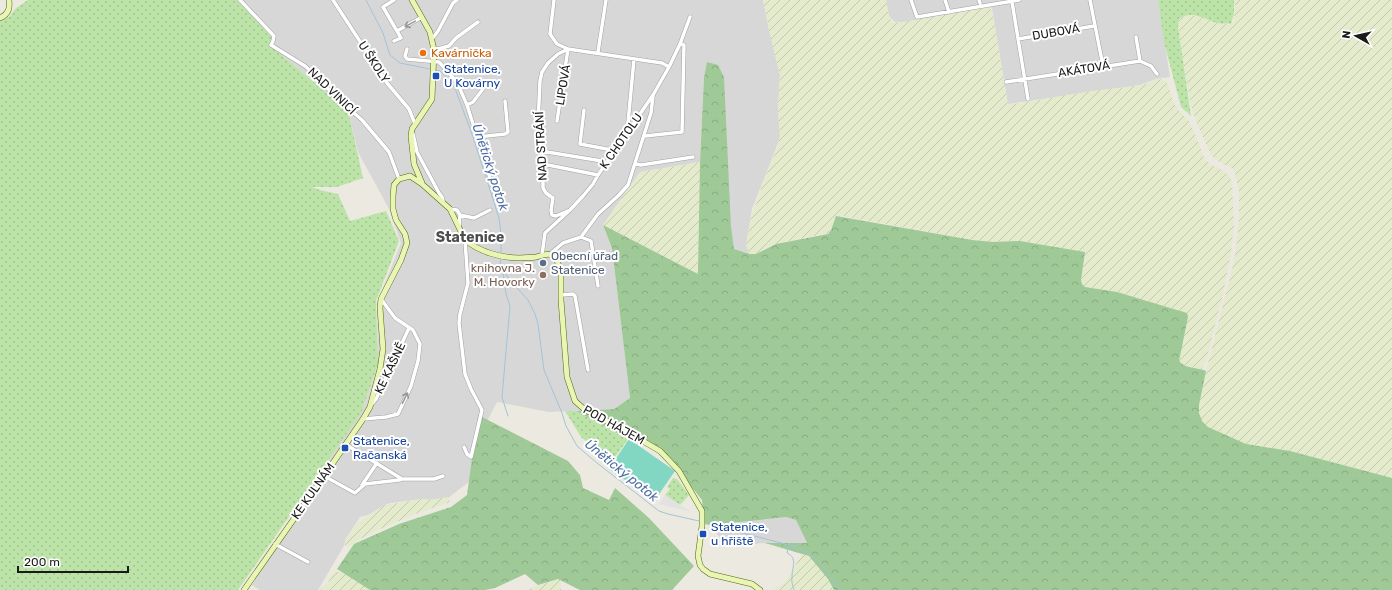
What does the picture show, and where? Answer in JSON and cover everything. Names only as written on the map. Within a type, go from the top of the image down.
[{"type":"street","name":"NAD VINICÍ","points":[[240,0],[274,36],[271,45],[305,66],[323,82],[332,94],[362,120],[379,138],[389,152],[399,179]]},
{"type":"street","name":"U ŠKOLY","points":[[333,0],[339,7],[387,83],[409,109],[415,124]]},
{"type":"street","points":[[394,0],[383,7],[401,38],[394,41]]},
{"type":"street","points":[[412,0],[432,39],[434,50],[432,99],[412,129],[410,136],[414,164],[422,184]]},
{"type":"street","points":[[432,39],[453,3],[457,0]]},
{"type":"street","points":[[554,0],[550,34],[557,44],[568,49],[598,52],[662,63],[669,67]]},
{"type":"street","points":[[598,52],[606,0]]},
{"type":"street","points":[[911,0],[918,17],[1019,0]]},
{"type":"street","points":[[945,0],[949,12]]},
{"type":"street","points":[[1090,0],[1103,66]]},
{"type":"street","points":[[0,18],[8,12],[8,1]]},
{"type":"street","points":[[1012,2],[1028,99]]},
{"type":"street","points":[[397,31],[422,17]]},
{"type":"street","name":"K CHOTOLU","points":[[542,255],[545,233],[570,210],[593,184],[653,95],[682,44],[684,32],[690,17]]},
{"type":"street","points":[[434,50],[449,46],[456,38],[478,22]]},
{"type":"street","name":"DUBOVÁ","points":[[1018,39],[1094,26]]},
{"type":"street","points":[[1136,37],[1140,61],[1151,66],[1157,74]]},
{"type":"street","points":[[645,136],[682,132],[682,44]]},
{"type":"street","points":[[407,49],[405,56],[407,59],[434,63],[439,62],[457,82],[478,137],[497,200]]},
{"type":"street","name":"LIPOVÁ","points":[[557,121],[568,49]]},
{"type":"street","name":"NAD STRÁNÍ","points":[[568,49],[558,54],[548,63],[542,72],[540,81],[538,123],[543,164],[543,188],[546,193],[553,198],[551,210],[552,215],[556,216],[570,210]]},
{"type":"street","points":[[630,128],[628,123],[634,59]]},
{"type":"street","name":"AKÁTOVÁ","points":[[1006,82],[1140,61]]},
{"type":"street","points":[[467,105],[473,102],[483,89]]},
{"type":"street","points":[[465,240],[482,250],[497,255],[531,257],[550,254],[563,243],[581,237],[598,214],[619,196],[628,185],[645,136],[651,113],[653,95]]},
{"type":"street","points":[[478,137],[505,134],[508,132],[505,101]]},
{"type":"street","points":[[584,110],[580,144],[614,151]]},
{"type":"street","points":[[412,129],[417,152],[443,201]]},
{"type":"street","points":[[541,150],[607,163]]},
{"type":"street","points":[[636,164],[641,165],[693,157]]},
{"type":"street","points":[[410,176],[414,164]]},
{"type":"street","points":[[543,164],[598,175]]},
{"type":"street","points":[[399,179],[410,176],[443,201],[450,208],[465,240],[468,283],[459,323],[465,374],[482,410],[471,457],[467,454],[464,447]]},
{"type":"street","name":"KE KULNÁM","points":[[244,590],[324,476],[370,407],[379,375],[383,349],[380,308],[381,299],[402,260],[407,243],[396,220],[393,209],[392,196],[394,185],[399,179]]},
{"type":"street","points":[[450,208],[457,210],[460,215],[459,228]]},
{"type":"street","points":[[460,215],[474,218],[490,210]]},
{"type":"street","points":[[581,237],[591,241],[598,286]]},
{"type":"street","name":"POD HÁJEM","points":[[550,254],[555,256],[558,261],[561,273],[561,295],[567,374],[575,401],[586,410],[624,430],[665,455],[679,471],[701,509],[702,526],[698,560],[703,569],[710,574],[747,582],[760,590]]},
{"type":"street","points":[[561,295],[573,294],[575,296],[588,370]]},
{"type":"street","points":[[363,419],[386,417],[398,414],[411,386],[418,361],[420,344],[413,330],[394,318],[381,299]]},
{"type":"street","name":"KE KAŠNĚ","points":[[370,407],[376,399],[409,328]]},
{"type":"street","points":[[346,444],[402,479]]},
{"type":"street","points":[[324,476],[355,493],[362,486],[377,462]]},
{"type":"street","points":[[362,486],[402,479],[434,479],[443,476]]},
{"type":"street","points":[[275,544],[308,562]]},
{"type":"shaded area","points":[[237,0],[763,0],[780,75],[778,107],[780,138],[752,209],[746,245],[749,253],[733,249],[707,62],[704,77],[700,162],[640,172],[603,225],[612,248],[630,398],[614,409],[549,412],[497,402],[484,427],[470,481],[448,498],[430,500],[422,499],[390,503],[368,515],[360,517],[345,540],[345,544],[318,590],[260,590],[252,585],[322,479],[319,475],[364,405],[378,364],[377,303],[401,243],[389,209],[358,152],[349,115],[329,95],[272,47],[272,37]]},
{"type":"shaded area","points":[[886,0],[1158,0],[1170,77],[1156,79],[1140,85],[1008,104],[992,8],[988,7],[907,22],[895,22],[889,16]]},
{"type":"shaded area","points":[[665,495],[691,512],[659,504]]},
{"type":"shaded area","points":[[783,516],[796,520],[807,543],[765,543],[742,545],[725,542],[712,529],[715,526]]},
{"type":"green space","points":[[28,0],[237,0],[272,37],[272,47],[329,95],[349,115],[363,178],[337,187],[312,187],[338,194],[350,221],[386,211],[399,241],[376,301],[378,364],[361,413],[238,590],[0,590],[0,19],[9,17],[16,8]]},
{"type":"green space","points":[[763,0],[886,0],[890,19],[894,23],[990,7],[993,15],[1008,105],[1091,91],[1143,85],[1159,79],[1166,81],[1175,105],[1188,120],[1193,129],[1205,160],[1224,171],[1230,177],[1232,184],[1234,224],[1231,252],[1223,294],[1207,357],[1202,369],[1186,366],[1181,364],[1179,361],[1187,313],[1117,292],[1085,287],[1081,280],[1085,252],[1020,241],[993,242],[972,240],[842,216],[834,219],[828,233],[769,246],[756,254],[749,253],[746,245],[751,218],[762,185],[778,146],[780,134],[778,107],[780,75]]},
{"type":"green space","points":[[1158,0],[1234,0],[1234,14],[1231,24],[1218,23],[1193,15],[1184,16],[1179,19],[1178,27],[1191,116],[1181,107],[1164,42]]},
{"type":"green space","points":[[1235,0],[1392,0],[1392,478],[1290,451],[1246,444],[1208,427],[1202,421],[1199,413],[1199,405],[1206,371],[1236,249],[1239,219],[1239,192],[1233,169],[1216,160],[1211,155],[1196,121],[1191,106],[1181,53],[1178,27],[1179,19],[1187,15],[1201,17],[1229,25],[1234,21]]},
{"type":"green space","points":[[707,62],[718,65],[724,77],[731,227],[734,249],[750,254],[756,254],[776,244],[828,234],[836,216],[972,240],[993,242],[1020,241],[1085,252],[1081,280],[1085,287],[1117,292],[1187,313],[1188,317],[1179,361],[1188,367],[1206,371],[1199,405],[1199,413],[1202,421],[1208,427],[1246,444],[1290,451],[1392,478],[1392,590],[834,590],[828,579],[809,556],[765,543],[807,543],[796,520],[786,517],[712,525],[704,524],[702,500],[669,459],[635,433],[628,439],[576,411],[614,409],[630,398],[612,248],[603,225],[698,274],[700,162],[704,77]]},
{"type":"green space","points":[[700,162],[698,274],[603,225],[640,172]]},
{"type":"green space","points":[[565,411],[576,411],[628,439],[616,456],[611,459],[581,437]]},
{"type":"green space","points":[[478,415],[568,461],[580,475],[583,488],[609,500],[615,488],[649,518],[694,566],[672,590],[580,590],[558,579],[538,585],[525,574],[495,588],[485,590],[370,590],[337,569],[354,544],[399,524],[451,507],[467,495]]},
{"type":"green space","points":[[629,439],[675,471],[655,500],[609,469]]},
{"type":"green space","points":[[673,478],[677,479],[689,495],[680,505],[665,495],[670,489],[667,487]]},
{"type":"green space","points":[[448,497],[450,502],[418,513],[380,529],[348,547],[344,544],[357,524],[385,505],[422,499],[430,500]]},
{"type":"green space","points":[[802,554],[809,556],[819,567],[834,590],[773,590],[785,582]]},
{"type":"green space","points":[[335,571],[348,575],[370,590],[320,590],[328,583],[331,575]]},
{"type":"green space","points":[[557,579],[561,580],[561,590],[528,590],[539,585]]},
{"type":"waterway","name":"Únětický potok","points":[[366,0],[383,33],[390,55],[400,63],[430,69]]},
{"type":"waterway","name":"Únětický potok","points":[[435,70],[440,71],[450,80],[456,91],[473,137],[499,218],[501,253]]},
{"type":"waterway","name":"Únětický potok","points":[[501,259],[500,264],[503,270],[528,300],[535,314],[538,324],[544,370],[566,426],[577,446],[659,511],[699,521]]},
{"type":"waterway","points":[[503,272],[506,294],[510,306],[502,397],[508,416]]},
{"type":"waterway","name":"Únětický potok","points":[[714,526],[724,520]]},
{"type":"waterway","name":"Únětický potok","points":[[704,523],[789,545],[808,552],[821,563],[839,590]]},
{"type":"waterway","points":[[789,545],[787,553],[792,557],[794,563],[792,580],[794,590]]},
{"type":"place","name":"Kavárnička","points":[[423,53]]},
{"type":"place","name":"Statenice, U Kovárny","points":[[436,76]]},
{"type":"place","name":"Obecní úřad Statenice","points":[[543,263]]},
{"type":"place","name":"knihovna J. M. Hovorky","points":[[543,275]]},
{"type":"place","name":"Statenice, Račanská","points":[[345,448]]},
{"type":"place","name":"Statenice, u hřiště","points":[[703,534]]},
{"type":"district","name":"Statenice","points":[[470,237]]}]
